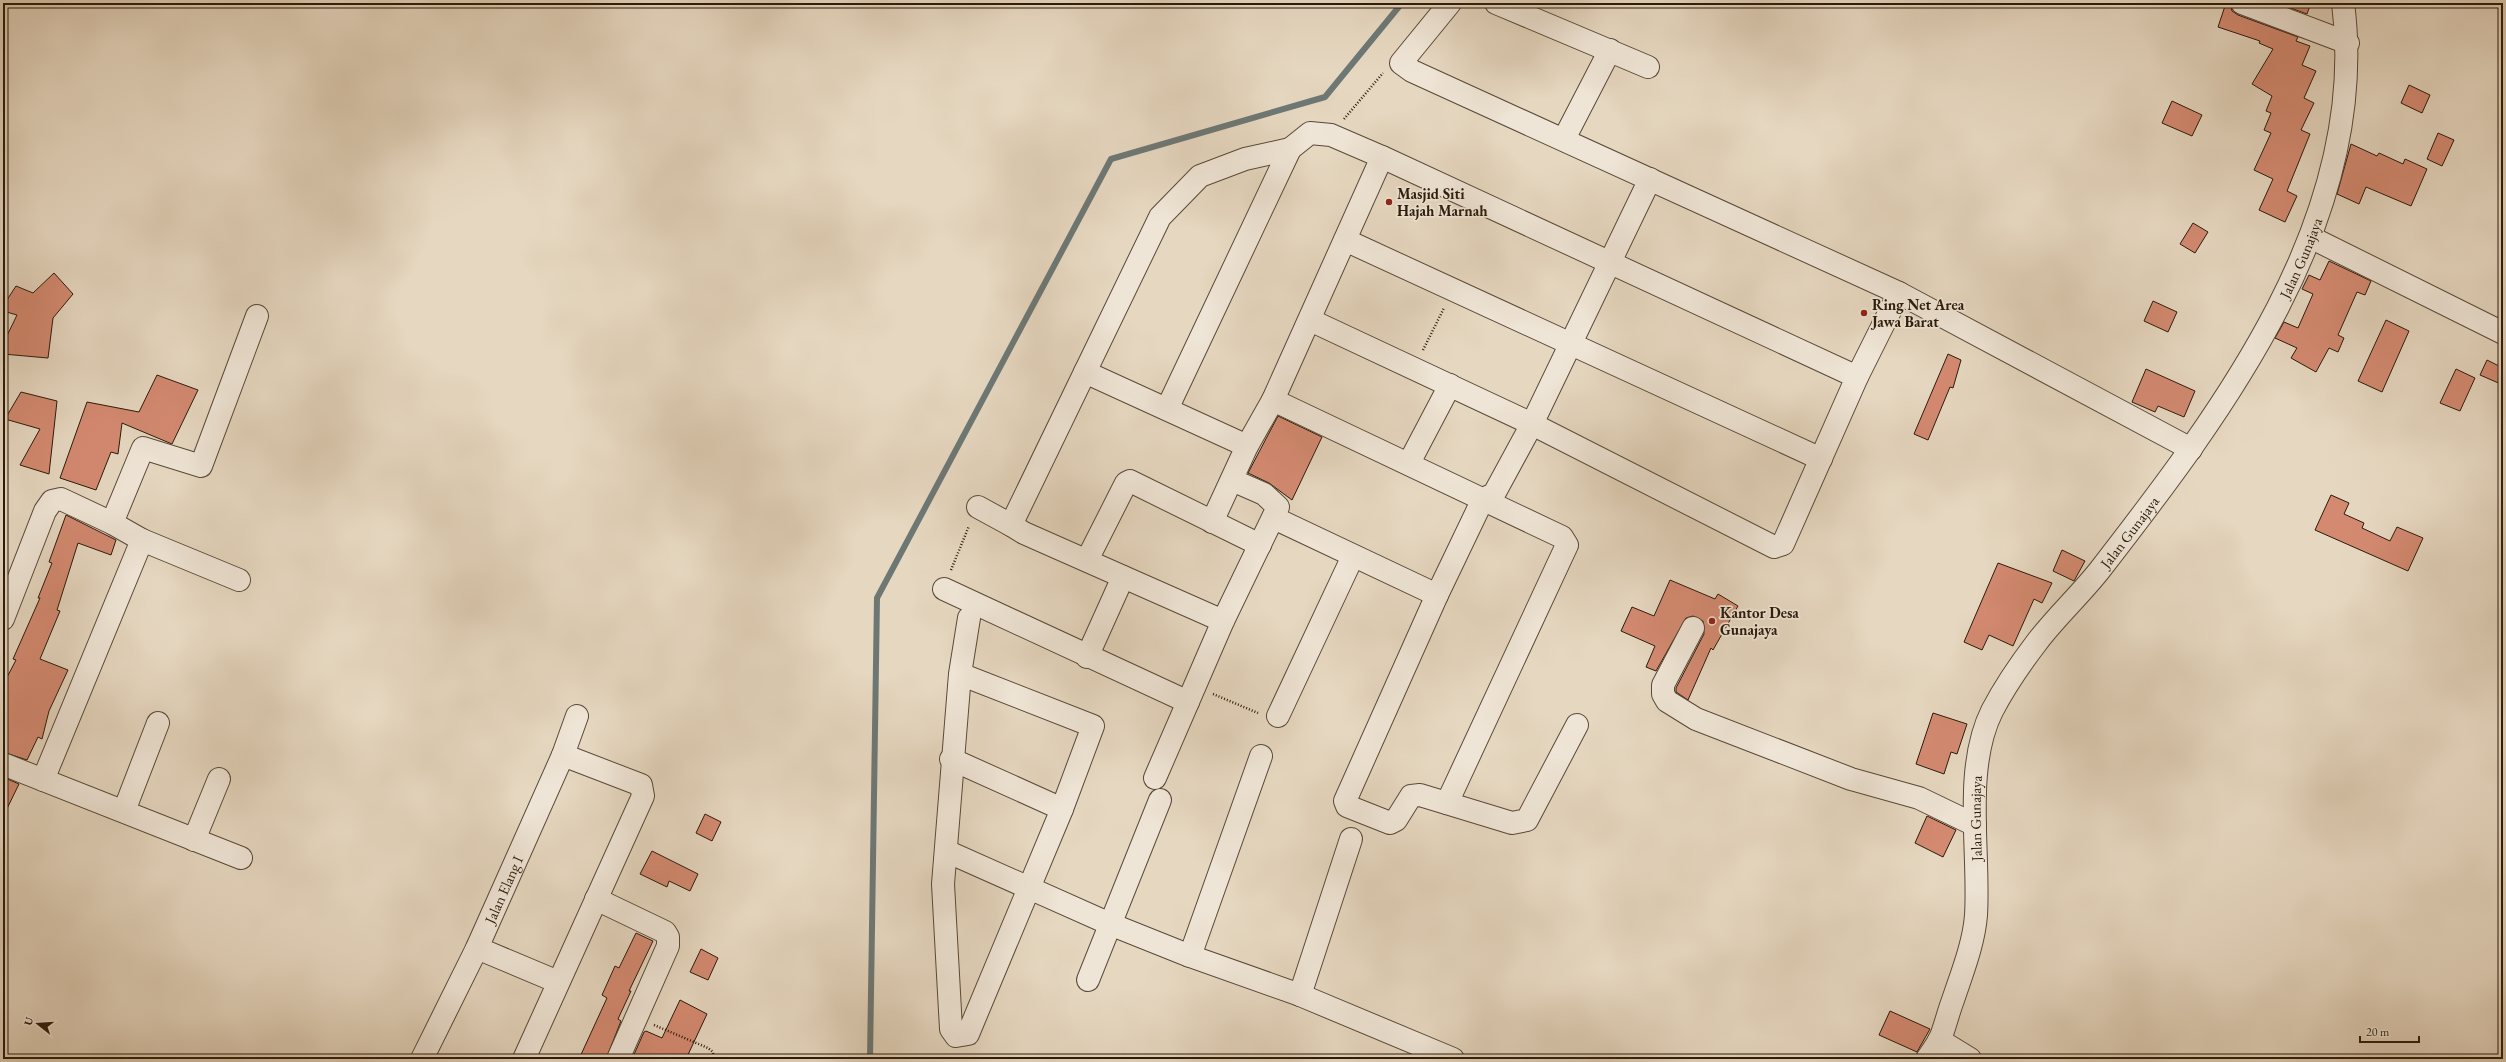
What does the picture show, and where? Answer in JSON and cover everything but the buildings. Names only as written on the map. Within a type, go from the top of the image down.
[{"type":"street","points":[[1450,3],[1401,63],[1422,76],[1564,139],[1899,293],[2191,449]]},
{"type":"street","points":[[1496,3],[1648,67]]},
{"type":"street","points":[[2242,3],[2348,43]]},
{"type":"street","name":"Jalan Gunajaya","points":[[1927,1059],[1939,1040],[1965,964],[1976,918],[1975,825],[1977,769],[1980,750],[1991,713],[2037,642],[2096,574],[2191,449],[2261,339],[2293,280],[2310,237],[2336,151],[2344,104],[2348,43],[2343,3]]},
{"type":"street","points":[[1564,139],[1610,50]]},
{"type":"street","points":[[1166,409],[1290,149],[1310,133],[1331,135],[1382,157],[1608,263],[1857,377]]},
{"type":"street","points":[[1012,525],[1160,217],[1175,199],[1200,176],[1245,159],[1290,149]]},
{"type":"street","points":[[1212,522],[1248,446],[1273,400],[1382,157]]},
{"type":"street","points":[[1576,725],[1527,820],[1512,823],[1420,795],[1411,796],[1396,820],[1390,823],[1347,806],[1345,801],[1437,595],[1483,499],[1494,494],[1532,424],[1608,263],[1650,179]]},
{"type":"street","points":[[2310,237],[2503,333]]},
{"type":"street","points":[[1345,240],[1821,459]]},
{"type":"street","points":[[1310,320],[1532,424],[1774,547],[1783,544],[1857,377],[1899,293]]},
{"type":"street","points":[[112,523],[143,448],[201,466],[257,316]]},
{"type":"street","points":[[1085,372],[1248,446]]},
{"type":"street","points":[[1409,463],[1450,385]]},
{"type":"street","points":[[1273,400],[1409,463],[1562,537],[1567,545],[1447,803]]},
{"type":"street","points":[[1155,778],[1223,621],[1278,507],[1273,500],[1264,494],[1232,480]]},
{"type":"street","points":[[1087,560],[1126,483],[1130,481],[1260,545]]},
{"type":"street","points":[[3,619],[45,511],[52,501],[61,499],[112,523],[142,540],[239,580]]},
{"type":"street","points":[[978,507],[1024,533],[1223,621]]},
{"type":"street","points":[[1274,518],[1437,595]]},
{"type":"street","points":[[43,780],[142,540]]},
{"type":"street","points":[[1278,716],[1353,556]]},
{"type":"street","points":[[1087,656],[1123,577]]},
{"type":"street","points":[[944,589],[1087,656],[1192,694]]},
{"type":"street","points":[[960,674],[1093,726],[1062,809],[968,1034],[956,1036],[951,1029],[943,884],[951,759],[960,674],[969,618]]},
{"type":"street","points":[[1693,628],[1663,685],[1663,694],[1668,701],[1696,719],[1851,778],[1919,798],[1975,825]]},
{"type":"street","name":"Jalan Elang I","points":[[422,1059],[477,948],[563,755],[577,716]]},
{"type":"street","points":[[124,811],[158,723]]},
{"type":"street","points":[[524,1059],[643,796],[641,785],[563,755]]},
{"type":"street","points":[[1190,956],[1261,756]]},
{"type":"street","points":[[951,759],[1062,809]]},
{"type":"street","points":[[3,764],[241,858]]},
{"type":"street","points":[[194,840],[219,779]]},
{"type":"street","points":[[1088,980],[1160,800]]},
{"type":"street","points":[[1300,995],[1351,839]]},
{"type":"street","points":[[946,851],[1110,924],[1190,956],[1300,995],[1452,1059]]},
{"type":"street","points":[[596,899],[665,932],[668,937],[668,946],[618,1059]]},
{"type":"street","points":[[477,948],[558,982]]},
{"type":"street","points":[[1939,1040],[1970,1059]]},
{"type":"path","points":[[1331,135],[1379,75],[1401,63]]},
{"type":"path","points":[[1414,368],[1454,289]]},
{"type":"path","points":[[944,589],[978,507]]},
{"type":"path","points":[[1192,694],[1269,718],[1278,716]]},
{"type":"path","points":[[637,1018],[708,1048],[713,1052],[714,1059]]},
{"type":"waterway","points":[[870,1059],[877,598],[1111,159],[1325,97],[1402,3]]},
{"type":"place","name":"Masjid Siti Hajah Marnah","points":[[1389,202]]},
{"type":"place","name":"Ring Net Area Jawa Barat","points":[[1864,313]]},
{"type":"place","name":"Kantor Desa Gunajaya","points":[[1712,621]]}]
